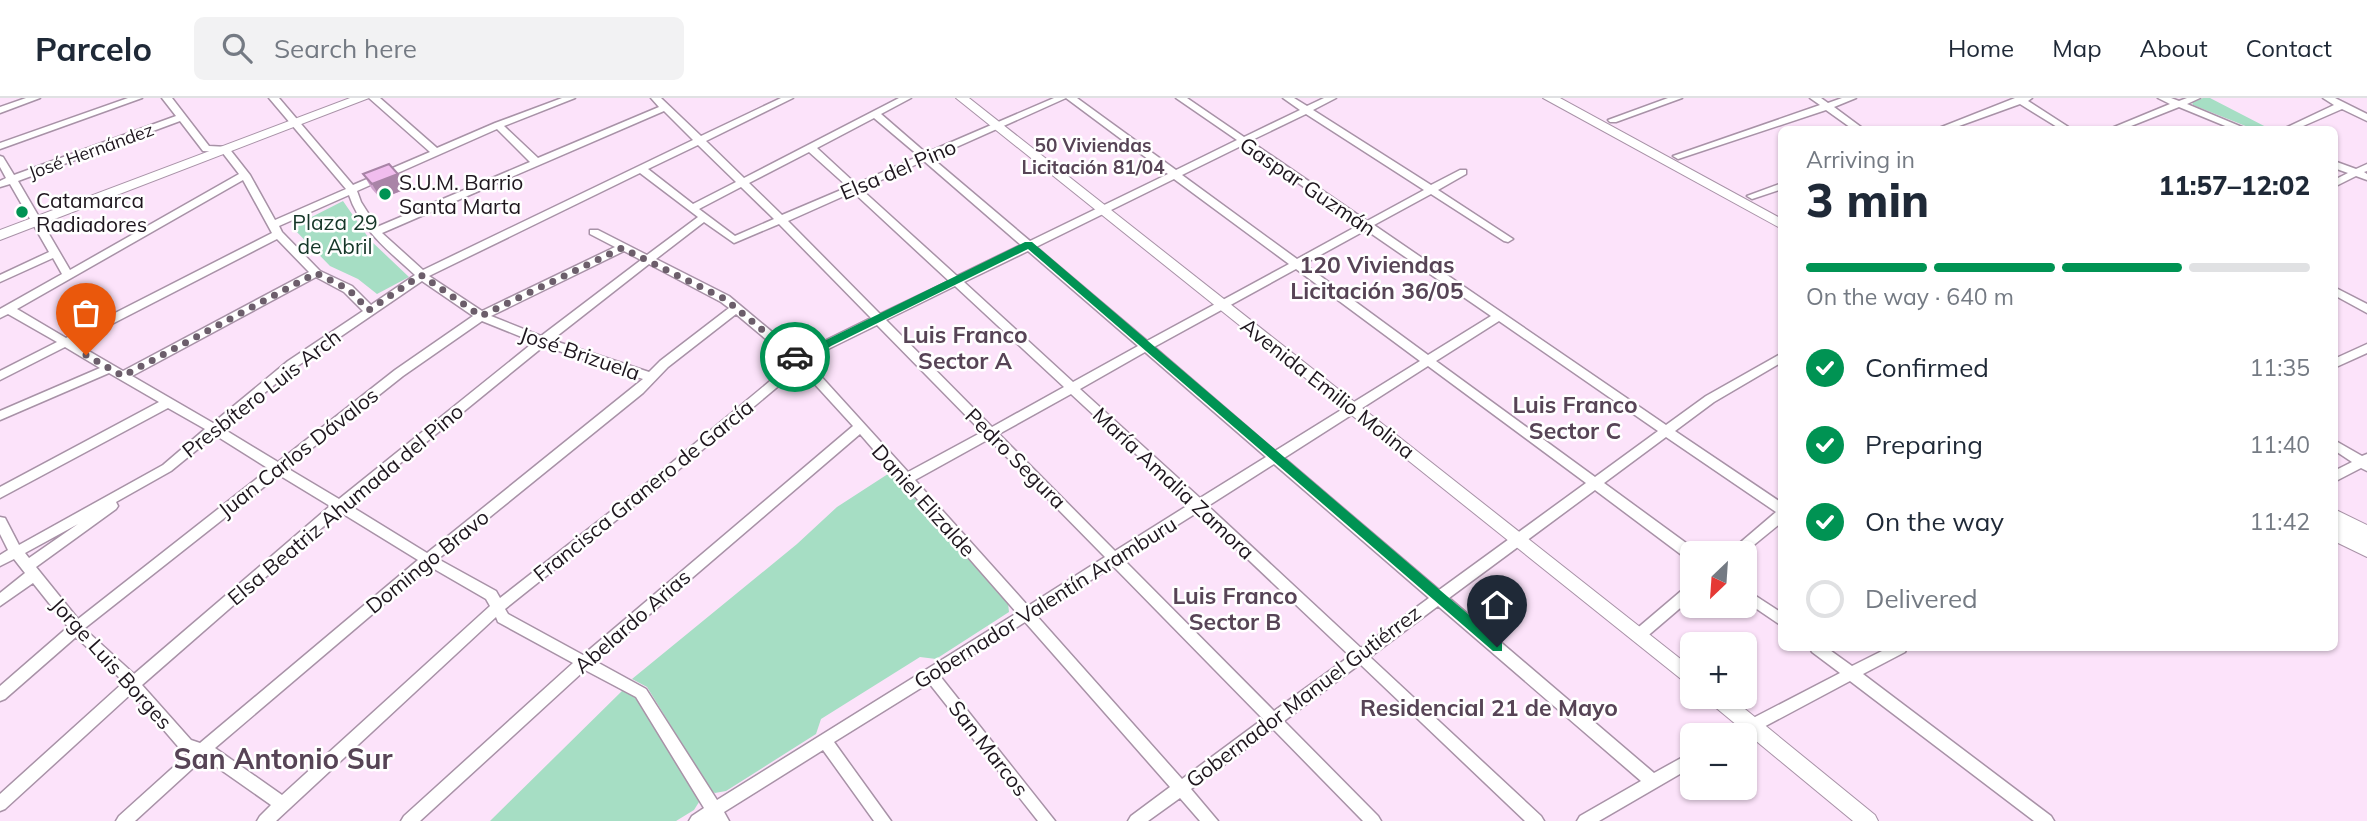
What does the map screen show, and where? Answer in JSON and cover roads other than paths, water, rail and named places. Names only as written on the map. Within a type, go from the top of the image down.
[{"type":"main road","points":[[0,226],[35,217],[225,149],[343,98]]},
{"type":"main road","points":[[0,235],[35,217],[206,149],[362,98]]},
{"type":"main road","points":[[1550,98],[1778,223]]},
{"type":"main road","points":[[1572,98],[1778,210]]},
{"type":"main road","points":[[2338,518],[2367,534]]},
{"type":"main road","points":[[2338,534],[2367,550]]},
{"type":"street","points":[[0,110],[35,98]]},
{"type":"street","points":[[0,146],[137,98]]},
{"type":"street","points":[[167,98],[206,149],[225,149],[245,175],[275,230],[316,273],[348,289],[369,310]]},
{"type":"street","name":"José Brizuela","points":[[274,98],[352,190],[356,202],[375,232],[421,275],[481,316],[542,341],[651,377]]},
{"type":"street","points":[[374,98],[436,152]]},
{"type":"street","points":[[0,376],[352,190],[498,125],[570,98]]},
{"type":"street","name":"Pedro Segura","points":[[656,98],[781,220],[1373,821]]},
{"type":"street","name":"Presbítero Luis Arch","points":[[0,561],[167,468],[292,364],[421,275],[788,98]]},
{"type":"street","points":[[691,209],[906,98]]},
{"type":"street","name":"Avenida Emilio Molina","points":[[962,98],[1680,668]]},
{"type":"street","name":"Elsa del Pino","points":[[734,240],[1062,98]]},
{"type":"street","points":[[1071,98],[1680,546]]},
{"type":"street","name":"Gaspar Guzmán","points":[[1181,98],[1778,509]]},
{"type":"street","points":[[1288,98],[1508,239]]},
{"type":"street","name":"Francisca Granero de García","points":[[265,821],[497,608],[655,484],[814,351],[954,280],[1331,98]]},
{"type":"street","points":[[1613,120],[1677,98]]},
{"type":"street","points":[[1815,98],[1855,126]]},
{"type":"street","points":[[1678,156],[1851,98]]},
{"type":"street","points":[[2164,98],[2235,126]]},
{"type":"street","points":[[2121,126],[2195,98]]},
{"type":"street","points":[[2328,98],[2367,118]]},
{"type":"street","points":[[1949,126],[2022,99],[2063,126]]},
{"type":"street","points":[[2294,126],[2342,105]]},
{"type":"street","points":[[375,232],[664,108]]},
{"type":"street","points":[[875,114],[1653,782]]},
{"type":"street","name":"José Hernández","points":[[0,184],[182,117]]},
{"type":"street","points":[[498,125],[537,163]]},
{"type":"street","name":"María Amalia Zamora","points":[[810,147],[1199,505],[1536,821]]},
{"type":"street","points":[[0,159],[67,274]]},
{"type":"street","points":[[2338,166],[2367,177]]},
{"type":"street","points":[[2338,182],[2367,167]]},
{"type":"street","points":[[641,169],[734,240]]},
{"type":"street","points":[[905,480],[1463,172]]},
{"type":"street","points":[[4,311],[245,175]]},
{"type":"street","points":[[1752,196],[1778,187]]},
{"type":"street","name":"Elsa Beatriz Ahumada del Pino","points":[[0,804],[133,683],[341,506],[542,341],[703,218]]},
{"type":"street","name":"Daniel Elizalde","points":[[594,232],[725,299],[800,361],[861,426],[905,480],[1210,821]]},
{"type":"street","name":"Juan Carlos Dávalos","points":[[0,695],[76,628],[399,373],[481,316],[622,248]]},
{"type":"street","points":[[0,279],[55,253]]},
{"type":"street","points":[[123,376],[316,273]]},
{"type":"street","points":[[2338,291],[2367,309]]},
{"type":"street","name":"Domingo Bravo","points":[[124,821],[199,751],[427,559],[639,390],[663,364],[737,308]]},
{"type":"street","points":[[4,311],[64,342],[215,429],[427,559],[491,595],[503,618],[641,693],[718,816]]},
{"type":"street","name":"Gobernador Valentín Aramburu","points":[[697,821],[718,816],[825,741],[1499,316]]},
{"type":"street","points":[[2338,362],[2367,348]]},
{"type":"street","name":"Gobernador Manuel Gutiérrez","points":[[1136,821],[1594,482],[1710,399],[1778,359]]},
{"type":"street","points":[[0,416],[109,368]]},
{"type":"street","points":[[0,493],[169,402]]},
{"type":"street","name":"Abelardo Arias","points":[[409,821],[584,662],[861,426]]},
{"type":"street","points":[[2338,446],[2365,462]]},
{"type":"street","points":[[2338,475],[2365,462]]},
{"type":"street","points":[[0,601],[31,570],[167,468]]},
{"type":"street","points":[[1749,541],[1778,515]]},
{"type":"street","name":"Jorge Luis Borges","points":[[0,522],[16,552],[76,628],[126,673],[186,746],[213,754],[282,804]]},
{"type":"street","points":[[1639,635],[1680,600]]},
{"type":"street","points":[[1757,603],[1778,618]]},
{"type":"street","points":[[1821,651],[2046,821]]},
{"type":"street","points":[[1757,723],[1895,651]]},
{"type":"street","name":"San Marcos","points":[[931,675],[1047,821]]},
{"type":"street","points":[[1726,709],[1737,723]]},
{"type":"street","points":[[1757,740],[1868,821]]},
{"type":"street","points":[[825,741],[883,821]]},
{"type":"street","points":[[1585,821],[1680,767]]},
{"type":"place","name":"S.U.M. Barrio Santa Marta","points":[[385,194]]},
{"type":"place","name":"Catamarca Radiadores","points":[[22,212]]},
{"type":"district","name":"50 Viviendas Licitación 81/04","points":[[1093,156]]},
{"type":"district","name":"120 Viviendas Licitación 36/05","points":[[1377,277]]},
{"type":"district","name":"Luis Franco Sector A","points":[[965,347]]},
{"type":"district","name":"Luis Franco Sector C","points":[[1575,417]]},
{"type":"district","name":"Luis Franco Sector B","points":[[1235,608]]},
{"type":"district","name":"Residencial 21 de Mayo","points":[[1489,707]]},
{"type":"district","name":"San Antonio Sur","points":[[283,758]]},
{"type":"park label","name":"Plaza 29 de Abril","points":[[335,234]]}]
